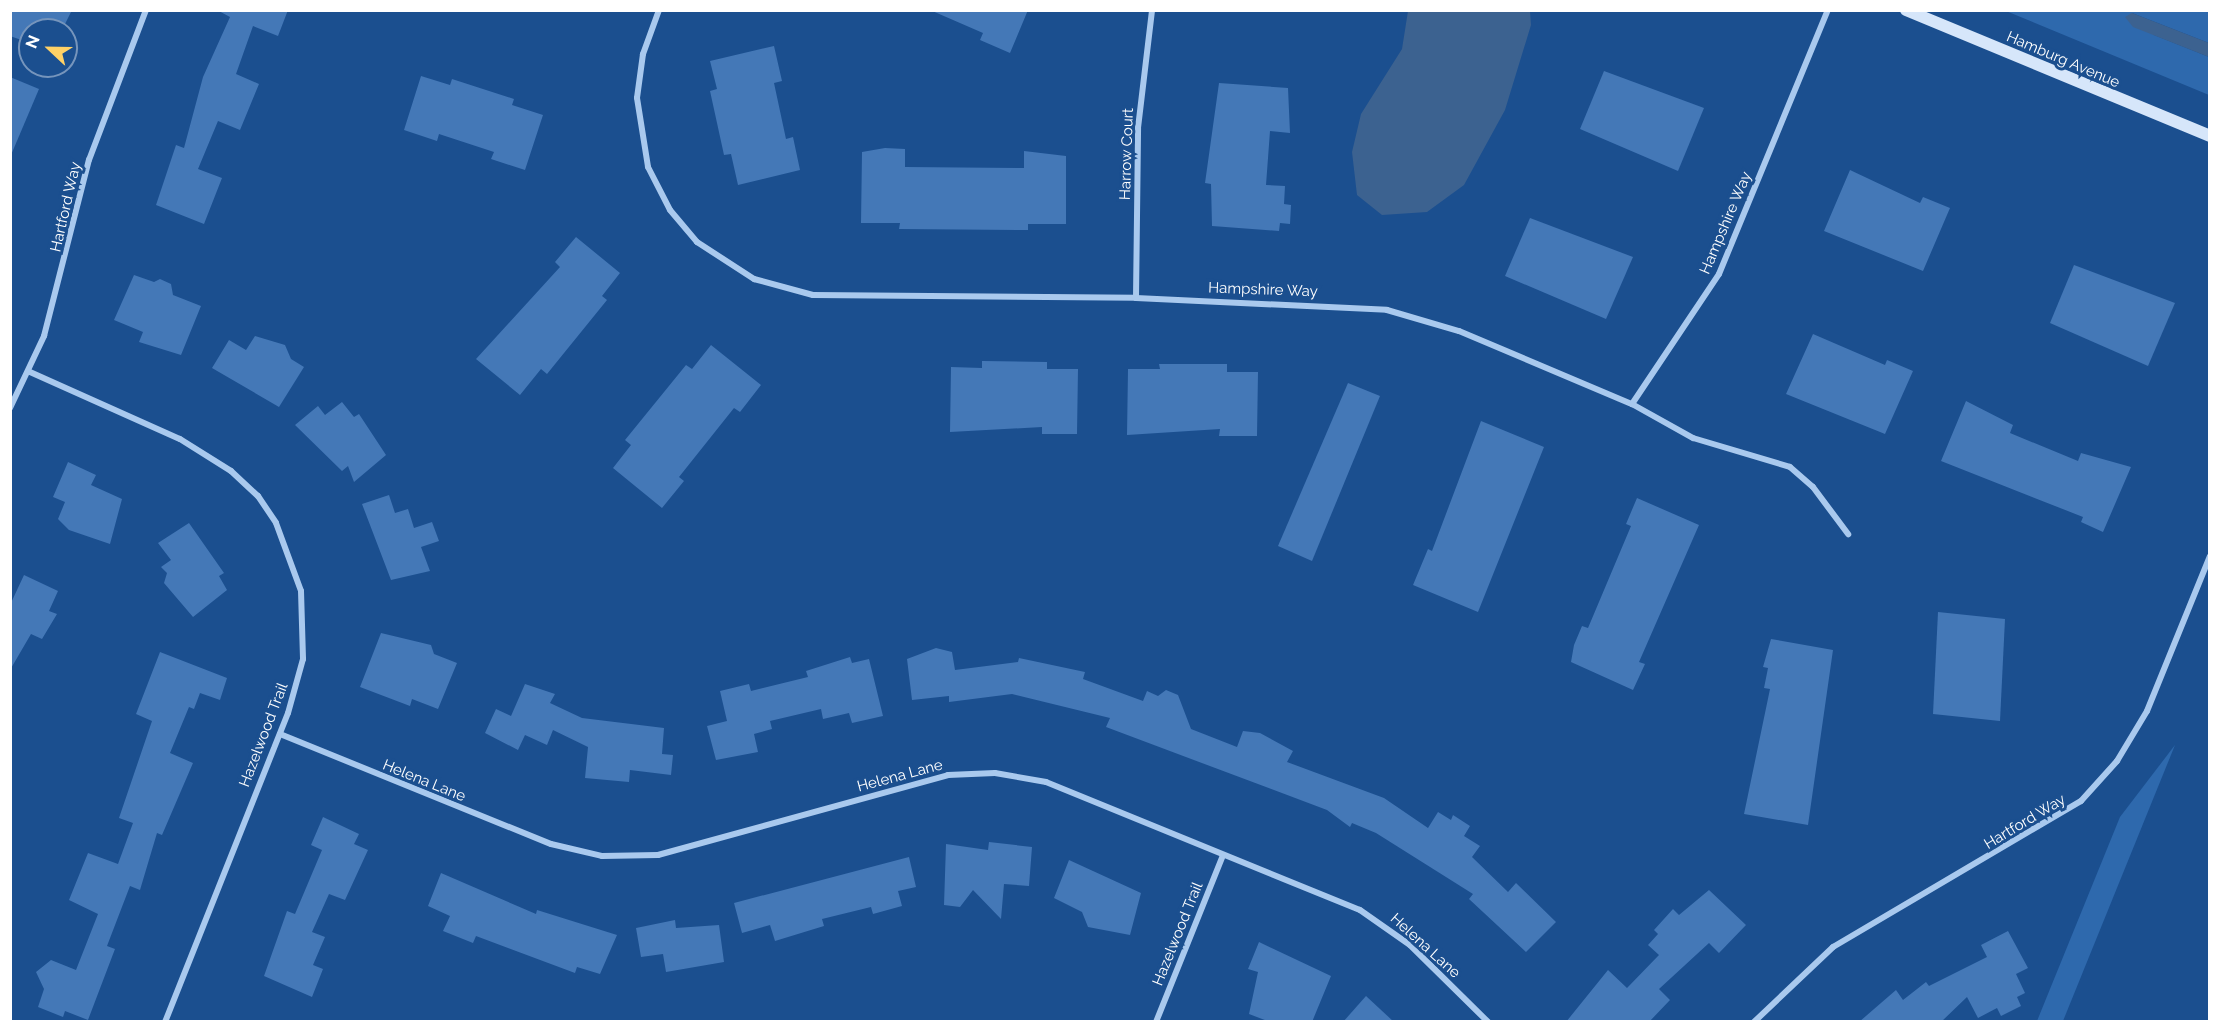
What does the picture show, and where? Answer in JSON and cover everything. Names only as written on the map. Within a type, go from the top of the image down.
[{"type":"street","name":"Hartford Way","points":[[10,408],[30,372],[61,280],[89,160],[146,10]]},
{"type":"street","name":"Hampshire Way","points":[[659,10],[643,54],[637,98],[648,167],[670,210],[692,237],[742,274],[813,295],[1136,298],[1387,310],[1469,335],[1632,404],[1719,273],[1828,10]]},
{"type":"street","name":"Harrow Court","points":[[1136,298],[1138,128],[1152,10]]},
{"type":"street","name":"Hamburg Avenue","points":[[1906,10],[2210,136]]},
{"type":"street","name":"Hazelwood Trail","points":[[30,372],[197,448],[258,496],[289,553],[304,608],[303,659],[279,734],[165,1022]]},
{"type":"street","points":[[1632,404],[1693,438],[1790,468],[1813,487],[1848,534]]},
{"type":"street","name":"Hartford Way","points":[[1754,1022],[1833,947],[2081,801],[2117,761],[2146,711],[2210,556]]},
{"type":"street","name":"Helena Lane","points":[[279,734],[551,844],[602,856],[658,855],[931,778],[979,772],[1046,782],[1379,921],[1488,1022]]},
{"type":"street","name":"Hazelwood Trail","points":[[1156,1022],[1224,855]]},
{"type":"shaded area","points":[[1408,11],[1530,11],[1531,25],[1505,110],[1464,185],[1427,212],[1382,215],[1357,195],[1352,152],[1361,114],[1402,49]]},
{"type":"shaded area","points":[[2006,11],[2209,11],[2209,43],[2132,13],[2154,35],[2209,57],[2209,95]]},
{"type":"shaded area","points":[[2132,13],[2209,43],[2209,57],[2133,27],[2125,17]]},
{"type":"shaded area","points":[[2175,745],[2063,1021],[2037,1021],[2120,817]]},
{"type":"building","points":[[10,10],[72,10],[68,18],[18,18],[18,39],[10,36]]},
{"type":"building","points":[[217,10],[288,10],[278,36],[253,26],[236,74],[259,84],[240,130],[218,121],[198,169],[222,178],[204,224],[156,205],[176,145],[184,148],[203,77],[230,17]]},
{"type":"building","points":[[930,10],[1028,10],[1010,53],[980,40],[983,33]]},
{"type":"building","points":[[774,46],[782,81],[774,83],[786,139],[793,137],[800,170],[738,185],[731,154],[724,155],[710,91],[717,89],[710,61]]},
{"type":"building","points":[[1604,71],[1704,108],[1678,171],[1580,129]]},
{"type":"building","points":[[421,76],[450,85],[452,79],[514,99],[512,105],[543,115],[525,170],[491,159],[494,152],[439,134],[437,141],[404,130]]},
{"type":"building","points":[[10,77],[39,89],[11,155],[10,155]]},
{"type":"building","points":[[1219,83],[1288,88],[1290,133],[1270,131],[1266,185],[1285,186],[1284,204],[1291,205],[1290,224],[1280,223],[1279,231],[1212,226],[1211,184],[1205,183]]},
{"type":"building","points":[[885,148],[905,149],[905,167],[1024,168],[1024,151],[1066,156],[1066,224],[1028,224],[1028,230],[899,229],[900,223],[861,223],[862,152]]},
{"type":"building","points":[[1850,170],[1920,203],[1923,197],[1950,208],[1923,271],[1824,231]]},
{"type":"building","points":[[1530,218],[1633,257],[1606,319],[1505,276]]},
{"type":"building","points":[[576,237],[620,273],[602,296],[607,300],[547,374],[541,369],[520,395],[476,359],[560,267],[555,262]]},
{"type":"building","points":[[2074,265],[2175,303],[2148,366],[2050,323]]},
{"type":"building","points":[[134,275],[154,282],[160,279],[171,284],[173,295],[201,306],[181,355],[139,342],[143,332],[114,320]]},
{"type":"building","points":[[1813,334],[1885,365],[1887,360],[1913,371],[1885,434],[1786,394]]},
{"type":"building","points":[[255,336],[285,345],[291,359],[304,367],[279,407],[212,368],[229,340],[246,350]]},
{"type":"building","points":[[711,345],[761,385],[740,412],[734,408],[679,477],[684,481],[662,508],[613,468],[631,445],[625,440],[686,365],[692,369]]},
{"type":"building","points":[[982,361],[1047,362],[1047,369],[1078,369],[1077,434],[1042,434],[1042,427],[950,432],[951,367],[982,368]]},
{"type":"building","points":[[1159,364],[1227,364],[1227,372],[1258,372],[1257,436],[1219,436],[1220,429],[1127,435],[1128,369],[1160,369]]},
{"type":"building","points":[[1348,383],[1380,396],[1312,561],[1278,546]]},
{"type":"building","points":[[1966,401],[2013,425],[2010,433],[2078,461],[2081,453],[2131,467],[2103,532],[2081,522],[2083,517],[1941,461]]},
{"type":"building","points":[[342,402],[354,417],[359,414],[386,455],[354,482],[348,466],[342,471],[295,425],[318,406],[325,415]]},
{"type":"building","points":[[1481,421],[1544,447],[1478,612],[1413,585],[1428,549],[1432,551]]},
{"type":"building","points":[[68,462],[96,475],[91,485],[122,499],[110,544],[69,530],[58,519],[65,502],[53,497]]},
{"type":"building","points":[[389,495],[395,513],[408,509],[414,528],[432,522],[439,541],[421,547],[430,571],[391,580],[362,504]]},
{"type":"building","points":[[1637,498],[1699,525],[1639,662],[1645,664],[1633,690],[1571,662],[1574,645],[1582,626],[1588,628],[1631,526],[1626,524]]},
{"type":"building","points":[[189,523],[224,573],[219,576],[227,590],[193,617],[164,583],[167,573],[161,567],[171,560],[158,543]]},
{"type":"building","points":[[24,575],[58,591],[49,611],[57,614],[42,639],[31,634],[10,670],[10,605]]},
{"type":"building","points":[[1938,612],[2005,619],[2000,721],[1933,714]]},
{"type":"building","points":[[381,633],[431,645],[434,654],[457,663],[438,709],[412,699],[410,706],[360,687]]},
{"type":"building","points":[[1771,639],[1833,650],[1808,825],[1744,814],[1770,689],[1764,688],[1768,668],[1763,667]]},
{"type":"building","points":[[936,648],[952,652],[955,670],[1018,662],[1019,658],[1085,672],[1083,679],[1143,701],[1147,691],[1158,696],[1166,690],[1178,695],[1191,729],[1237,747],[1243,731],[1260,733],[1293,751],[1287,762],[1384,798],[1428,828],[1438,812],[1451,820],[1453,815],[1470,826],[1464,836],[1480,846],[1472,857],[1508,892],[1516,883],[1556,922],[1526,952],[1469,899],[1473,894],[1376,833],[1352,823],[1350,827],[1327,810],[1106,727],[1110,718],[1012,694],[949,702],[949,696],[912,700],[907,659]]},
{"type":"building","points":[[160,652],[227,678],[220,700],[200,693],[194,709],[189,707],[170,753],[193,763],[162,835],[157,833],[140,890],[130,886],[107,946],[115,949],[88,1020],[65,1011],[63,1017],[38,1007],[44,989],[36,972],[51,960],[76,970],[98,914],[69,900],[88,853],[118,864],[133,823],[119,818],[152,721],[136,714]]},
{"type":"building","points":[[850,657],[852,663],[869,659],[883,716],[852,723],[849,713],[823,719],[821,709],[770,721],[772,729],[754,734],[758,752],[716,760],[707,726],[727,721],[720,691],[749,684],[751,691],[808,677],[806,671]]},
{"type":"building","points":[[525,684],[555,694],[550,703],[582,718],[664,728],[662,754],[673,755],[671,775],[630,770],[629,782],[585,778],[588,747],[553,730],[547,745],[525,735],[518,750],[485,733],[496,709],[511,716]]},
{"type":"building","points":[[323,817],[359,834],[354,844],[368,850],[345,900],[329,894],[312,932],[325,937],[313,965],[323,969],[312,997],[264,976],[287,911],[295,914],[322,850],[311,845]]},
{"type":"building","points":[[989,842],[1032,847],[1029,886],[1004,884],[1001,919],[973,890],[960,907],[944,905],[946,844],[988,850]]},
{"type":"building","points":[[909,857],[916,887],[898,891],[902,906],[873,914],[871,907],[822,919],[824,926],[775,941],[770,925],[742,933],[734,903]]},
{"type":"building","points":[[1069,860],[1141,893],[1130,935],[1088,927],[1082,912],[1054,898]]},
{"type":"building","points":[[441,873],[536,914],[537,910],[617,935],[600,974],[577,967],[575,973],[476,936],[473,943],[443,931],[450,916],[428,906]]},
{"type":"building","points":[[1709,890],[1746,925],[1719,953],[1709,943],[1659,989],[1670,1000],[1649,1022],[1566,1022],[1608,970],[1627,988],[1659,955],[1648,945],[1658,934],[1654,930],[1673,909],[1679,915]]},
{"type":"building","points":[[675,920],[676,928],[719,925],[724,962],[666,972],[663,954],[641,957],[636,928]]},
{"type":"building","points":[[2008,931],[2028,968],[2016,974],[2025,993],[2017,997],[2021,1006],[2001,1016],[1997,1008],[1978,1018],[1967,997],[1941,1022],[1859,1022],[1896,990],[1903,1000],[1926,982],[1929,986],[1987,957],[1981,945]]},
{"type":"building","points":[[1259,942],[1331,976],[1312,1022],[1270,1022],[1249,1014],[1258,972],[1248,969]]},
{"type":"building","points":[[1366,996],[1394,1022],[1343,1022]]}]
